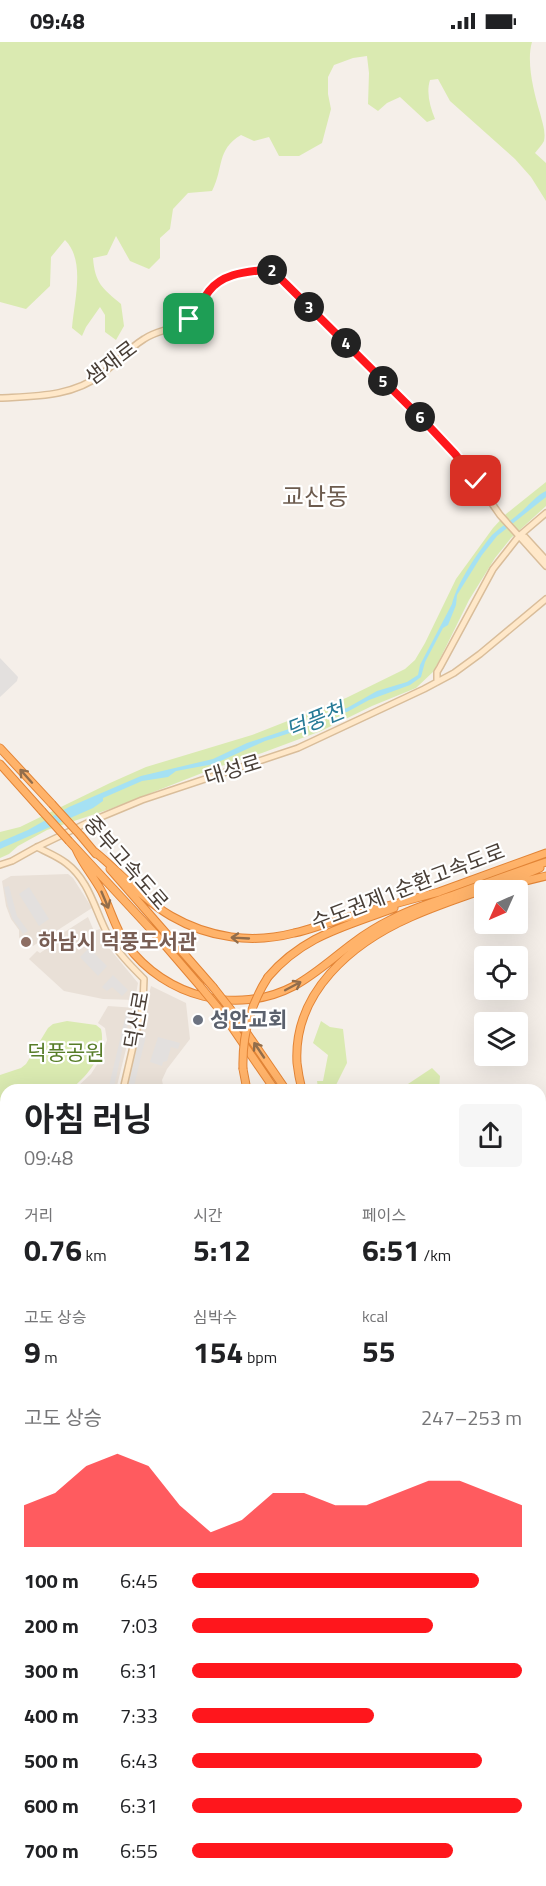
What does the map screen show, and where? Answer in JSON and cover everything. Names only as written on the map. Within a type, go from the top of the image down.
[{"type":"highway","name":"중부고속도로","points":[[0,748],[81,836],[213,987],[282,1084]]},
{"type":"highway","name":"중부고속도로","points":[[0,764],[200,986],[223,1014],[272,1084]]},
{"type":"highway","points":[[76,849],[81,861],[101,891],[118,931],[145,966],[166,981],[193,994],[216,1000],[248,1000],[277,994],[310,976],[354,942],[393,918],[423,905],[546,864]]},
{"type":"highway","points":[[95,852],[140,894],[172,916],[212,934],[233,938],[262,939],[294,934],[439,892]]},
{"type":"highway","name":"수도권제1순환고속도로","points":[[246,1084],[243,1052],[248,1019],[268,977],[294,951],[310,940],[546,853]]},
{"type":"highway","name":"수도권제1순환고속도로","points":[[508,880],[546,864]]},
{"type":"highway","points":[[528,880],[546,876]]},
{"type":"highway","name":"수도권제1순환고속도로","points":[[301,1084],[297,1062],[303,1017],[316,991],[332,970],[362,944],[384,930],[411,916],[474,894]]},
{"type":"street","name":"샘재로","points":[[0,398],[55,394],[89,382],[108,369],[132,346],[152,333],[175,327],[189,319],[210,291],[221,281],[237,274],[271,269],[444,442],[519,536]]},
{"type":"street","points":[[437,682],[437,672],[493,569],[519,536],[546,513]]},
{"type":"street","points":[[519,536],[525,537],[546,560]]},
{"type":"street","points":[[519,536],[546,566]]},
{"type":"street","name":"대성로","points":[[0,865],[142,800],[298,748],[437,682],[454,673],[488,648],[546,599]]},
{"type":"street","points":[[444,660],[442,668],[454,673]]},
{"type":"street","name":"덕산로","points":[[37,847],[66,862],[76,873],[94,899],[108,936],[122,957],[144,979],[141,1011],[124,1084]]},
{"type":"shaded area","points":[[0,658],[18,677],[17,681],[0,697]]},
{"type":"shaded area","points":[[68,874],[92,908],[33,946],[25,935],[19,938],[19,930],[6,906],[2,881],[11,876]]},
{"type":"shaded area","points":[[9,886],[17,916],[28,931],[23,934],[12,918],[8,906],[4,887]]},
{"type":"shaded area","points":[[29,887],[49,919],[39,926],[19,894]]},
{"type":"shaded area","points":[[88,917],[94,931],[100,929],[109,948],[138,983],[135,1000],[103,999],[64,991],[29,959],[37,951],[40,953],[46,949],[44,945]]},
{"type":"shaded area","points":[[89,948],[107,966],[98,976],[80,957]]},
{"type":"shaded area","points":[[113,975],[128,990],[122,996],[112,987],[107,991],[102,987]]},
{"type":"shaded area","points":[[151,986],[186,1003],[190,1039],[167,1069],[162,1080],[163,1084],[126,1084]]},
{"type":"shaded area","points":[[108,1006],[136,1008],[117,1084],[80,1084],[91,1074],[100,1060],[107,1040],[105,1028],[98,1023]]},
{"type":"shaded area","points":[[126,1014],[130,1015],[115,1084],[109,1084]]},
{"type":"shaded area","points":[[140,1035],[146,1036],[134,1084],[128,1084]]},
{"type":"shaded area","points":[[158,1037],[180,1043],[178,1049],[171,1047],[167,1061],[163,1062],[162,1066],[150,1062]]},
{"type":"green space","points":[[0,42],[532,42],[530,59],[532,78],[544,127],[544,141],[535,153],[546,163],[546,201],[531,177],[515,159],[450,101],[438,79],[430,80],[428,90],[435,119],[427,122],[400,97],[387,103],[378,111],[368,104],[367,56],[353,58],[334,65],[328,77],[331,109],[322,143],[299,156],[279,156],[269,137],[254,141],[241,135],[224,153],[212,191],[188,193],[173,209],[170,229],[160,238],[160,258],[149,269],[130,261],[116,236],[107,255],[93,258],[101,284],[121,304],[124,326],[116,340],[105,332],[105,315],[100,307],[82,336],[72,328],[77,270],[71,249],[65,240],[51,257],[50,286],[26,309],[0,302]]},
{"type":"green space","points":[[546,482],[546,506],[511,538],[495,558],[469,600],[434,671],[416,688],[321,731],[47,830],[0,858],[0,832],[20,827],[146,767],[252,735],[346,698],[405,669],[415,660],[425,643],[456,579],[493,528],[506,514]]},
{"type":"green space","name":"덕풍공원","points":[[67,1021],[96,1025],[101,1029],[101,1047],[98,1056],[83,1078],[76,1084],[0,1084],[0,1075],[26,1064],[48,1028],[53,1024]]},
{"type":"green space","points":[[321,1021],[330,1027],[343,1029],[347,1063],[336,1084],[317,1084],[317,1081],[323,1081],[328,1055],[313,1043]]},
{"type":"green space","points":[[432,1068],[440,1076],[439,1084],[408,1084]]},
{"type":"water","name":"덕풍천","points":[[546,491],[546,497],[497,536],[482,555],[457,595],[456,605],[448,625],[443,628],[425,662],[421,677],[410,685],[369,700],[347,712],[332,715],[265,741],[214,764],[176,771],[168,777],[142,781],[103,798],[103,801],[93,808],[0,849],[0,842],[28,830],[69,807],[141,776],[213,759],[247,743],[330,712],[347,708],[377,691],[407,682],[418,675],[420,665],[452,604],[458,587],[481,550],[495,532]]},
{"type":"place","name":"하남시 덕풍도서관","points":[[26,942]]},
{"type":"place","name":"성안교회","points":[[198,1020]]},
{"type":"district","name":"교산동","points":[[315,497]]},
{"type":"route","points":[[189,319],[215,285],[221,281],[237,274],[271,269],[425,422],[476,481]]}]
